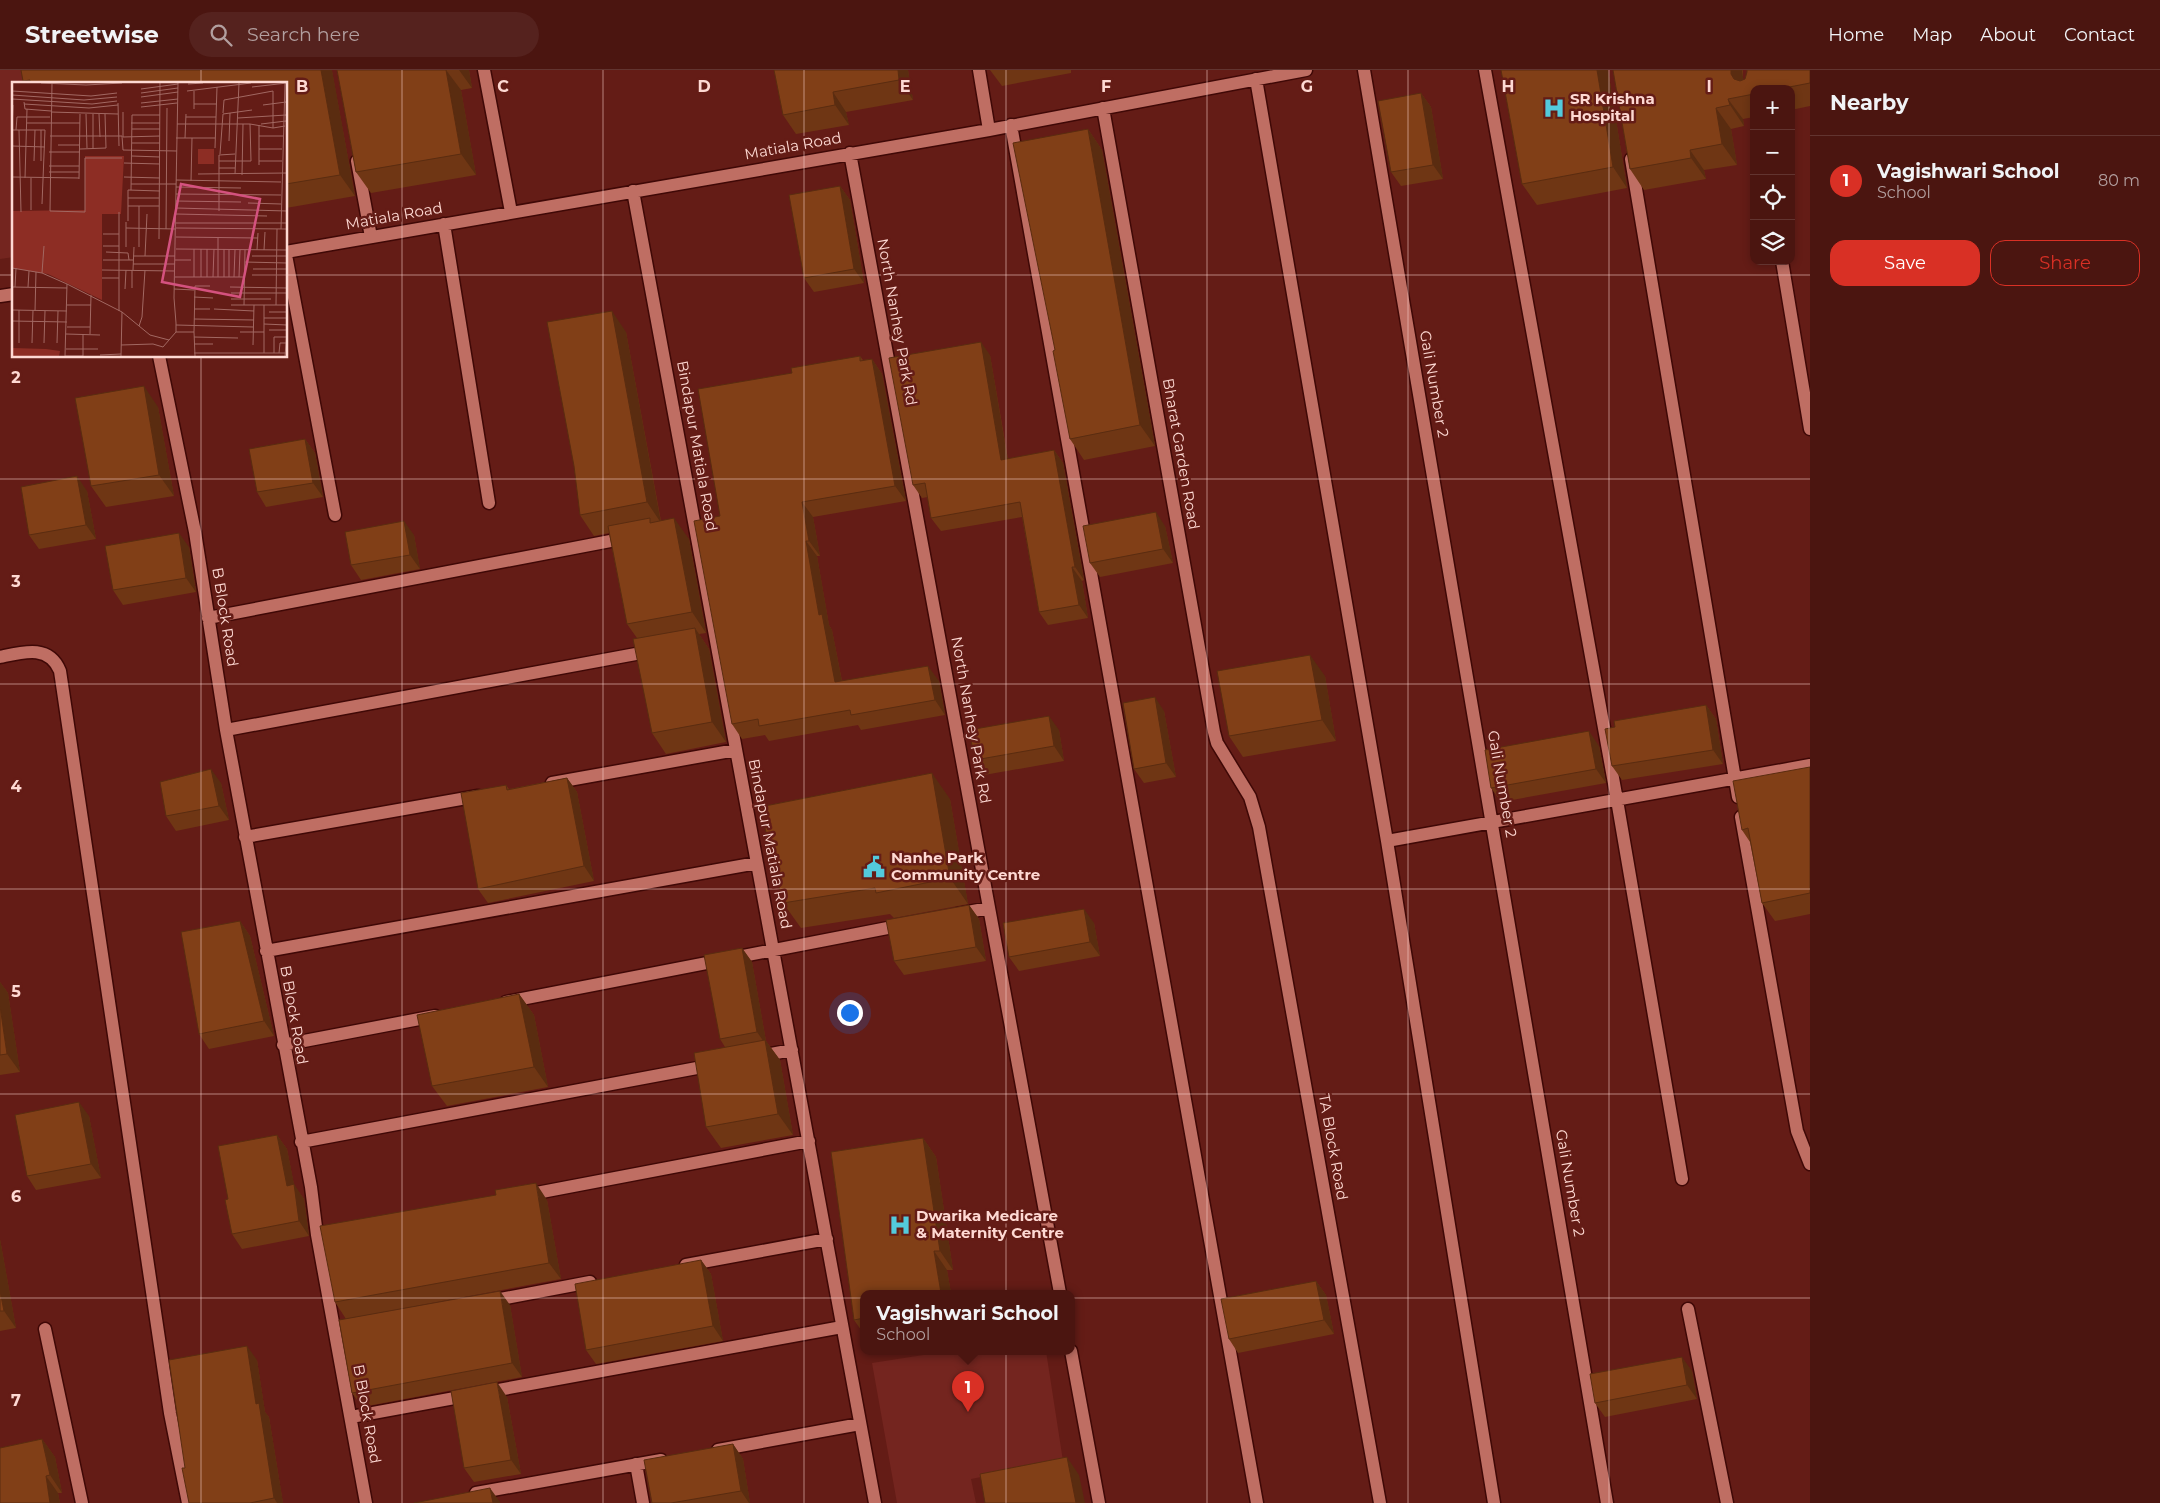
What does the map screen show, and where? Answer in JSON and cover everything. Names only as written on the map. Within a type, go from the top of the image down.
[{"type":"street","points":[[484,70],[511,212]]},
{"type":"street","points":[[979,70],[990,130]]},
{"type":"street","name":"Matiala Road","points":[[288,253],[511,212],[990,130],[1306,70]]},
{"type":"street","name":"Gali Number 2","points":[[1364,70],[1608,1503]]},
{"type":"street","points":[[1485,70],[1617,800],[1682,1179]]},
{"type":"street","points":[[1256,80],[1387,841],[1494,1503]]},
{"type":"street","name":"Bharat Garden Road","points":[[1103,108],[1214,732],[1217,743],[1250,797]]},
{"type":"street","points":[[1011,125],[1257,1503]]},
{"type":"street","points":[[355,149],[371,237]]},
{"type":"street","points":[[1630,149],[1734,778],[1798,1131],[1810,1164]]},
{"type":"street","name":"North Nanhey Park Rd","points":[[850,153],[1059,1290]]},
{"type":"street","name":"Bindapur Matiala Road","points":[[634,191],[695,525],[711,640],[736,750],[875,1503]]},
{"type":"street","points":[[444,224],[490,503]]},
{"type":"street","points":[[288,264],[335,516]]},
{"type":"street","points":[[1783,265],[1810,429]]},
{"type":"street","name":"B Block Road","points":[[159,358],[195,532],[226,730],[283,1045],[301,1142],[322,1234],[339,1328],[351,1417],[366,1503]]},
{"type":"street","points":[[679,528],[695,525]]},
{"type":"street","points":[[208,618],[642,535]]},
{"type":"street","points":[[226,730],[667,648]]},
{"type":"street","points":[[0,657],[26,651],[47,653],[56,661],[60,670],[170,1413],[188,1503]]},
{"type":"street","points":[[540,785],[736,750]]},
{"type":"street","points":[[1387,841],[1810,765]]},
{"type":"street","points":[[245,837],[491,793]]},
{"type":"street","name":"TA Block Road","points":[[1250,797],[1259,827],[1380,1503]]},
{"type":"street","points":[[266,951],[757,863]]},
{"type":"street","points":[[940,918],[989,908]]},
{"type":"street","points":[[489,1006],[921,922]]},
{"type":"street","points":[[283,1045],[450,1013]]},
{"type":"street","points":[[743,1060],[792,1050]]},
{"type":"street","points":[[301,1142],[723,1063]]},
{"type":"street","points":[[510,1198],[809,1141]]},
{"type":"street","points":[[672,1268],[827,1240]]},
{"type":"street","points":[[479,1302],[605,1280]]},
{"type":"street","points":[[1688,1309],[1727,1503]]},
{"type":"street","points":[[351,1417],[842,1327]]},
{"type":"street","points":[[46,1329],[82,1503]]},
{"type":"street","points":[[1072,1355],[1099,1503]]},
{"type":"street","points":[[704,1452],[860,1424]]},
{"type":"street","points":[[460,1496],[675,1457]]},
{"type":"street","points":[[636,1464],[643,1503]]},
{"type":"shaded area","points":[[0,70],[26,70],[28,82],[12,82],[12,257],[0,259]]},
{"type":"shaded area","points":[[923,1355],[1047,1355],[1063,1461],[971,1479],[976,1503],[897,1503],[872,1363]]},
{"type":"building","points":[[21,70],[321,70],[340,175],[288,184],[288,82],[23,81]]},
{"type":"building","points":[[337,70],[446,70],[461,154],[356,172]]},
{"type":"building","points":[[774,70],[898,70],[899,80],[833,92],[835,105],[783,115]]},
{"type":"building","points":[[1501,70],[1597,70],[1613,167],[1522,184]]},
{"type":"building","points":[[1613,70],[1731,70],[1734,79],[1740,81],[1745,79],[1747,70],[1810,70],[1810,83],[1795,86],[1750,85],[1750,95],[1728,99],[1730,105],[1716,108],[1722,144],[1690,150],[1691,158],[1630,169]]},
{"type":"building","points":[[1421,93],[1433,165],[1391,172],[1378,101]]},
{"type":"building","points":[[1088,129],[1140,425],[1070,439],[1053,351],[1055,350],[1013,143]]},
{"type":"building","points":[[840,186],[854,269],[804,278],[789,195]]},
{"type":"building","points":[[612,311],[647,502],[580,515],[574,466],[547,322]]},
{"type":"building","points":[[981,342],[1001,460],[1054,450],[1075,567],[1072,567],[1079,605],[1039,612],[1020,502],[931,518],[925,483],[913,485],[889,358]]},
{"type":"building","points":[[860,356],[860,361],[872,359],[895,486],[802,502],[809,541],[806,541],[819,615],[822,614],[835,682],[928,666],[935,700],[851,715],[850,710],[759,726],[758,719],[732,724],[694,521],[720,516],[698,389],[792,373],[791,368]]},
{"type":"building","points":[[144,386],[159,475],[91,486],[75,398]]},
{"type":"building","points":[[305,439],[313,483],[257,492],[249,449]]},
{"type":"building","points":[[77,476],[86,525],[29,535],[21,487]]},
{"type":"building","points":[[1156,512],[1163,549],[1090,563],[1083,526]]},
{"type":"building","points":[[650,518],[650,523],[674,518],[692,612],[627,624],[608,526]]},
{"type":"building","points":[[404,521],[410,555],[351,565],[345,532]]},
{"type":"building","points":[[179,533],[186,578],[113,590],[105,546]]},
{"type":"building","points":[[695,628],[712,722],[652,733],[633,639]]},
{"type":"building","points":[[1310,655],[1322,720],[1229,736],[1217,671]]},
{"type":"building","points":[[1155,697],[1166,763],[1134,769],[1123,703]]},
{"type":"building","points":[[1706,705],[1713,750],[1612,766],[1605,729],[1615,727],[1614,721]]},
{"type":"building","points":[[1049,716],[1054,746],[975,760],[969,730]]},
{"type":"building","points":[[1589,731],[1596,769],[1491,788],[1485,750]]},
{"type":"building","points":[[1810,767],[1810,893],[1762,903],[1748,828],[1742,830],[1733,781]]},
{"type":"building","points":[[211,769],[219,806],[166,816],[160,782]]},
{"type":"building","name":"Nanhe Park Community Centre","points":[[932,773],[950,878],[876,893],[875,888],[783,903],[760,807]]},
{"type":"building","points":[[567,778],[584,866],[478,889],[461,793],[506,785],[507,790]]},
{"type":"building","points":[[969,905],[976,947],[894,961],[886,920]]},
{"type":"building","points":[[1084,909],[1090,942],[1009,957],[1003,923]]},
{"type":"building","points":[[240,921],[264,1021],[199,1034],[181,932]]},
{"type":"building","points":[[742,948],[757,1032],[720,1039],[704,955]]},
{"type":"building","points":[[519,994],[534,1067],[432,1086],[417,1015]]},
{"type":"building","points":[[0,1006],[7,1054],[0,1055]]},
{"type":"building","points":[[765,1040],[778,1114],[706,1127],[694,1053]]},
{"type":"building","points":[[79,1102],[91,1164],[27,1176],[15,1115]]},
{"type":"building","points":[[277,1135],[287,1186],[294,1184],[299,1221],[232,1234],[225,1200],[228,1199],[218,1146]]},
{"type":"building","points":[[923,1138],[940,1251],[934,1251],[940,1290],[860,1290],[860,1319],[854,1320],[831,1152]]},
{"type":"building","points":[[536,1183],[549,1263],[335,1302],[320,1226],[496,1195],[495,1190]]},
{"type":"building","points":[[701,1260],[713,1326],[586,1350],[575,1284]]},
{"type":"building","points":[[1316,1281],[1324,1320],[1229,1339],[1221,1299]]},
{"type":"building","points":[[0,1291],[4,1311],[0,1311]]},
{"type":"building","points":[[500,1291],[512,1363],[352,1393],[339,1320]]},
{"type":"building","points":[[247,1346],[256,1404],[259,1403],[274,1498],[250,1503],[189,1503],[182,1468],[185,1468],[169,1360]]},
{"type":"building","points":[[1682,1357],[1687,1385],[1595,1403],[1590,1374]]},
{"type":"building","points":[[497,1382],[511,1460],[464,1468],[451,1391]]},
{"type":"building","points":[[42,1439],[50,1475],[46,1476],[50,1503],[0,1503],[0,1448]]},
{"type":"building","points":[[733,1444],[741,1491],[671,1503],[652,1503],[644,1460]]},
{"type":"building","points":[[1067,1457],[1076,1503],[985,1503],[980,1474]]},
{"type":"building","points":[[490,1488],[493,1503],[414,1503]]},
{"type":"place","name":"SR Krishna Hospital","points":[[1554,108]]},
{"type":"place","name":"Nanhe Park Community Centre","points":[[874,867]]},
{"type":"place","name":"Dwarika Medicare & Maternity Centre","points":[[900,1225]]},
{"type":"place","name":"Vagishwari School","points":[[968,1412]]}]
